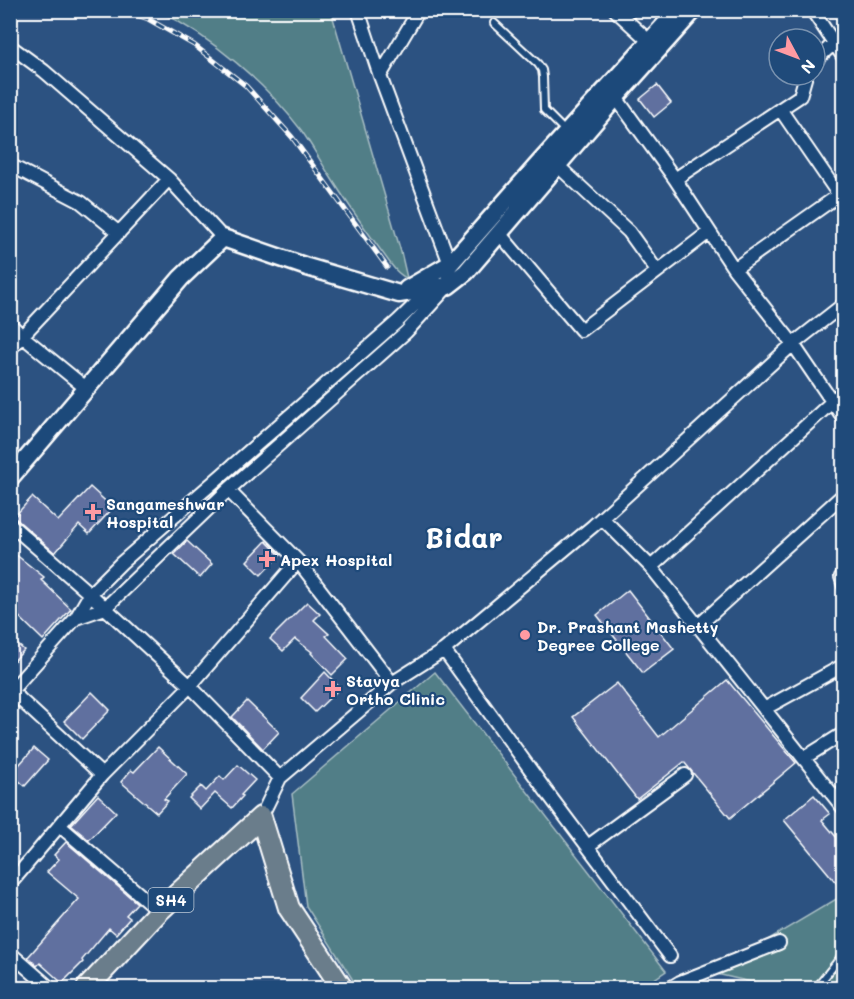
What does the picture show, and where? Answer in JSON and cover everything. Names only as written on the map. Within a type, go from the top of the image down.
[{"type":"highway","name":"SH4","points":[[87,988],[159,911],[261,817]]},
{"type":"highway","points":[[261,817],[289,908],[342,988]]},
{"type":"main road","points":[[432,281],[448,286],[466,272],[557,165],[650,42],[678,10]]},
{"type":"main road","points":[[10,478],[181,278],[223,238],[307,267],[399,294],[432,281],[450,264],[566,133],[613,92],[694,10]]},
{"type":"street","points":[[76,618],[105,608],[228,490],[406,332],[448,286],[450,264],[358,10]]},
{"type":"street","points":[[380,76],[419,10]]},
{"type":"street","points":[[615,10],[650,42]]},
{"type":"street","points":[[812,10],[838,40],[843,58]]},
{"type":"street","points":[[10,46],[44,71],[169,179],[223,238]]},
{"type":"street","points":[[675,179],[800,96],[803,87]]},
{"type":"street","points":[[613,92],[675,179],[734,269],[794,344],[843,419]]},
{"type":"street","points":[[734,269],[841,197],[780,109]]},
{"type":"street","points":[[557,165],[629,232],[657,271]]},
{"type":"street","points":[[11,166],[81,202],[119,233]]},
{"type":"street","points":[[10,349],[169,179]]},
{"type":"street","points":[[499,233],[581,330],[709,232]]},
{"type":"street","points":[[102,775],[11,690],[76,618],[90,594],[121,563],[389,329],[432,281]]},
{"type":"street","points":[[261,817],[280,778],[392,683],[444,650],[602,518],[794,344],[843,304]]},
{"type":"street","points":[[10,324],[87,389]]},
{"type":"street","points":[[651,567],[843,391]]},
{"type":"street","points":[[228,490],[298,561],[392,683]]},
{"type":"street","points":[[698,627],[843,494]]},
{"type":"street","points":[[602,518],[651,567],[843,809]]},
{"type":"street","points":[[10,524],[190,686],[280,778]]},
{"type":"street","points":[[10,884],[102,775],[190,686],[298,561]]},
{"type":"street","points":[[843,574],[841,577],[843,586]]},
{"type":"street","points":[[444,650],[670,956]]},
{"type":"street","points":[[764,709],[843,664]]},
{"type":"street","points":[[804,758],[843,733]]},
{"type":"street","points":[[588,846],[685,775]]},
{"type":"street","points":[[60,826],[159,911]]},
{"type":"street","points":[[679,986],[779,943]]},
{"type":"street","points":[[10,953],[50,988]]},
{"type":"lane","points":[[494,23],[542,70],[544,110],[566,133]]},
{"type":"lane","points":[[816,988],[843,953]]},
{"type":"path","points":[[10,766],[13,760],[11,690]]},
{"type":"green space","points":[[158,11],[331,11],[407,278],[399,274],[390,263],[301,130],[287,113],[236,63],[198,34]]},
{"type":"green space","points":[[435,672],[666,971],[641,988],[358,988],[306,906],[292,794]]},
{"type":"green space","points":[[843,895],[843,988],[777,988],[712,973]]},
{"type":"building","points":[[657,85],[671,103],[654,117],[640,99]]},
{"type":"building","points":[[90,487],[113,508],[89,534],[79,525],[55,553],[14,517],[32,497],[58,521]]},
{"type":"building","points":[[187,541],[212,564],[200,578],[174,554]]},
{"type":"building","points":[[266,541],[280,555],[261,575],[247,561]]},
{"type":"building","points":[[10,550],[44,577],[41,580],[71,609],[43,640],[10,608]]},
{"type":"building","points":[[628,590],[674,649],[643,673],[597,615]]},
{"type":"building","points":[[307,602],[320,614],[314,620],[329,634],[326,636],[348,659],[332,675],[312,652],[295,639],[283,651],[270,639]]},
{"type":"building","points":[[10,638],[24,650],[10,665]]},
{"type":"building","points":[[325,672],[340,688],[315,712],[301,698]]},
{"type":"building","points":[[727,680],[796,763],[730,818],[684,762],[637,799],[573,717],[617,683],[659,737]]},
{"type":"building","points":[[92,692],[110,710],[82,739],[64,721]]},
{"type":"building","points":[[247,701],[279,732],[263,749],[232,717]]},
{"type":"building","points":[[158,747],[187,774],[164,799],[168,801],[157,813],[121,782],[131,770],[134,772]]},
{"type":"building","points":[[34,748],[48,760],[25,786],[11,774]]},
{"type":"building","points":[[238,765],[255,780],[232,808],[215,793],[200,809],[189,798],[201,786],[206,791],[220,776],[224,780]]},
{"type":"building","points":[[98,795],[116,812],[89,840],[71,825]]},
{"type":"building","points":[[814,795],[830,814],[822,820],[843,845],[843,891],[784,820]]},
{"type":"building","points":[[66,842],[137,903],[126,915],[130,918],[116,934],[109,928],[82,960],[83,962],[62,983],[40,963],[37,966],[28,957],[79,899],[47,872],[59,859],[54,855]]},
{"type":"railway","points":[[123,10],[148,19],[194,45],[246,86],[292,137],[387,267]]},
{"type":"place","name":"Sangameshwar Hospital","points":[[93,512]]},
{"type":"place","name":"Apex Hospital","points":[[267,559]]},
{"type":"place","name":"Dr. Prashant Mashetty Degree College","points":[[525,635]]},
{"type":"place","name":"Stavya Ortho Clinic","points":[[333,689]]},
{"type":"district","name":"Bidar","points":[[464,537]]}]
